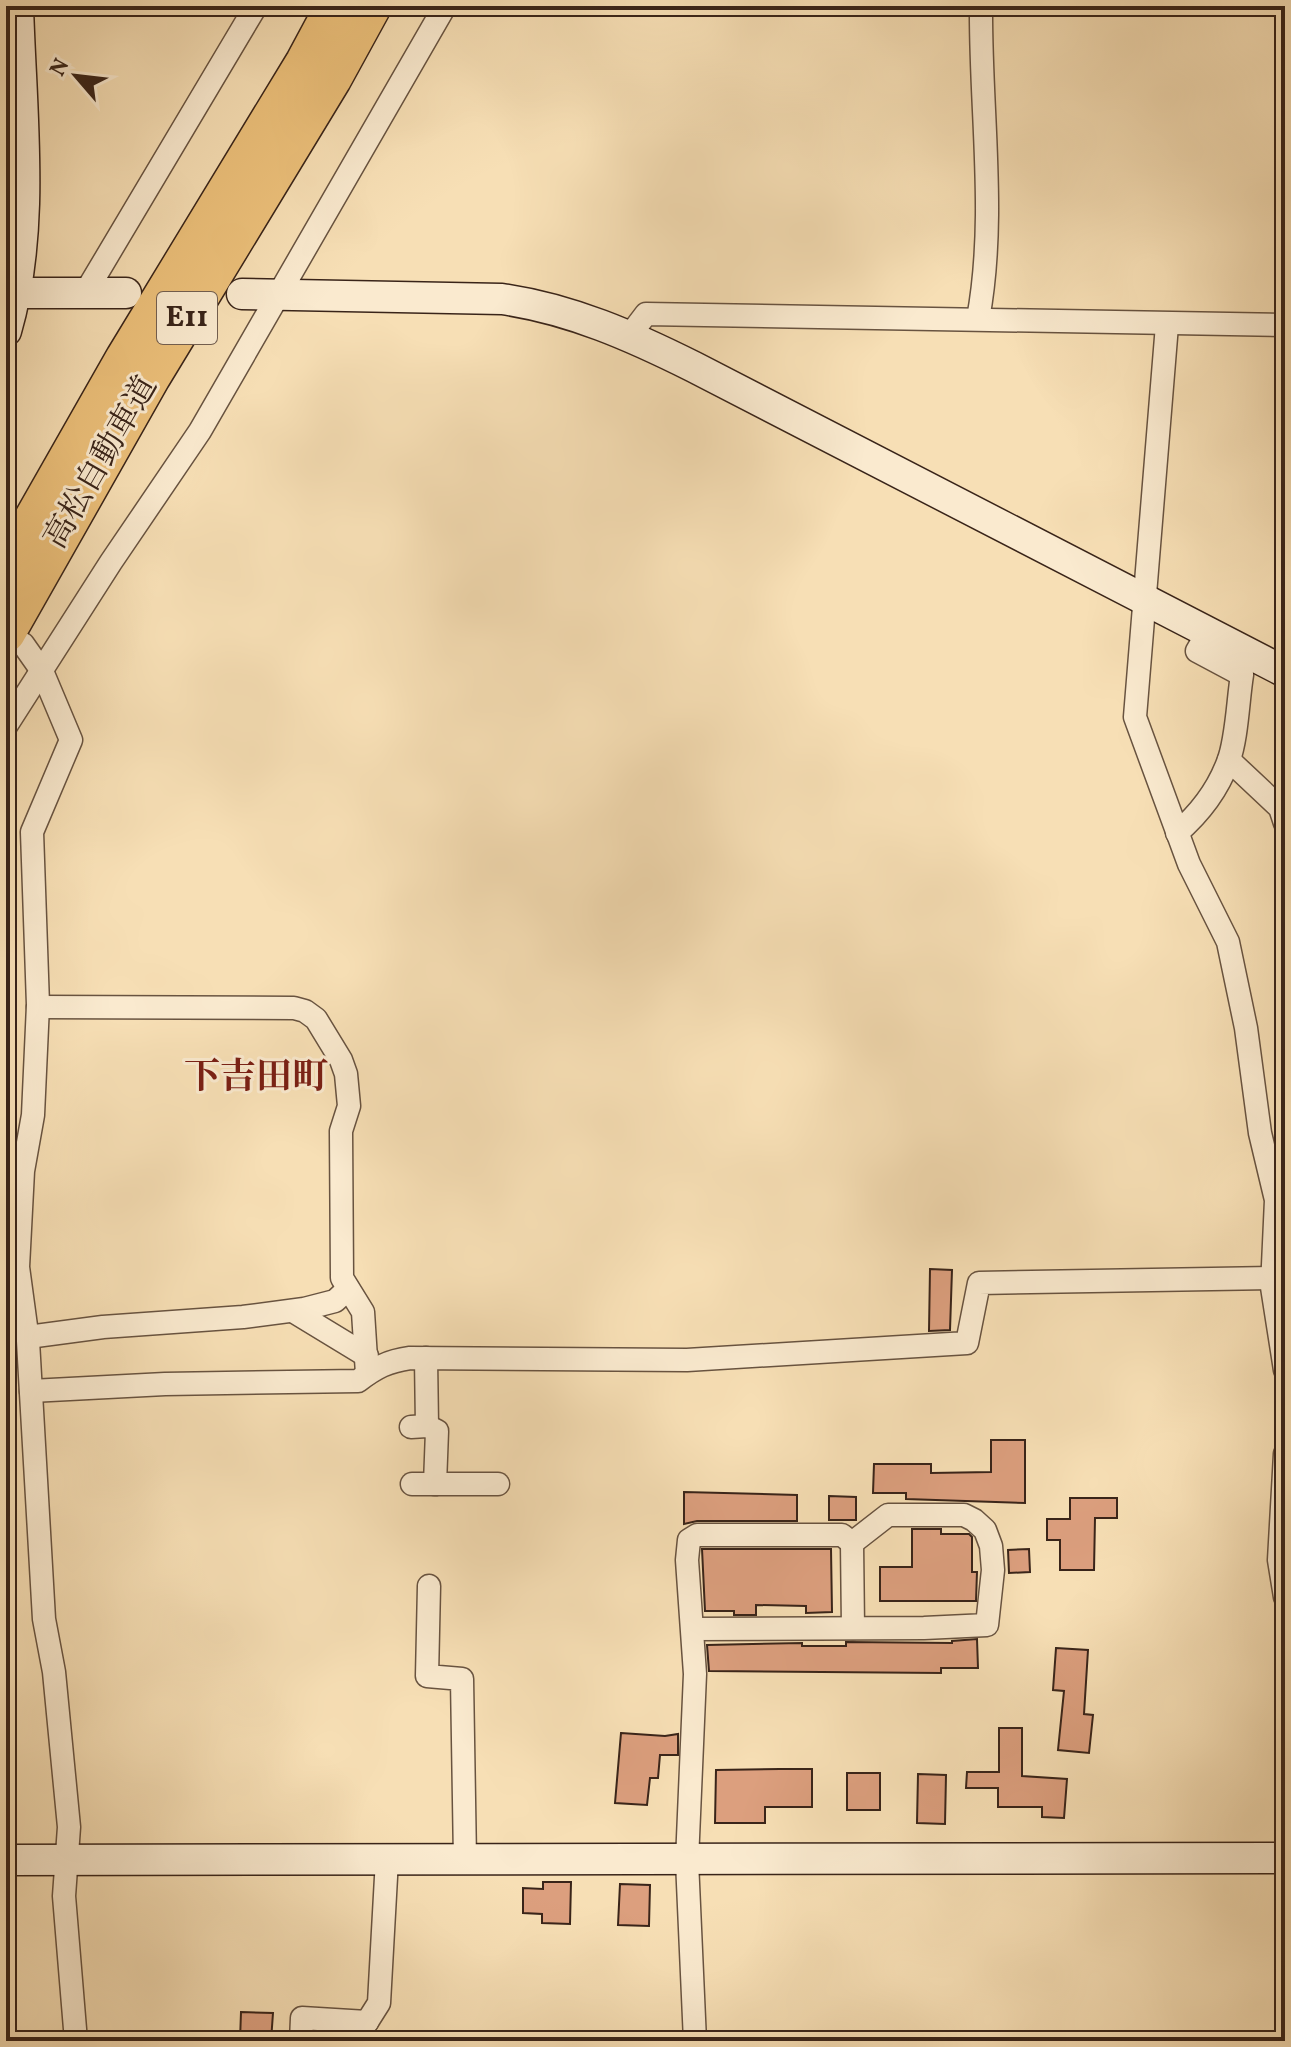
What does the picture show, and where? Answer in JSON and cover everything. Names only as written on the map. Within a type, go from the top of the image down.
[{"type":"highway","name":"高松自動車道","points":[[6,567],[125,358],[305,62],[335,6]]},
{"type":"highway","name":"高松自動車道","points":[[14,638],[151,377],[332,79],[372,6]]},
{"type":"street","points":[[6,331],[23,190],[18,6]]},
{"type":"street","points":[[84,295],[256,6]]},
{"type":"street","points":[[6,726],[200,431],[445,6]]},
{"type":"street","points":[[978,319],[983,291],[987,213],[981,6]]},
{"type":"street","points":[[11,293],[126,293]]},
{"type":"street","points":[[242,294],[502,299],[537,304],[630,335],[1285,672]]},
{"type":"street","points":[[630,335],[646,314],[1285,325]]},
{"type":"street","points":[[1167,325],[1135,717],[1189,864],[1228,942],[1246,1028],[1260,1133],[1276,1200],[1272,1278],[1285,1370]]},
{"type":"street","points":[[1177,833],[1192,820],[1214,790],[1229,760],[1242,675],[1197,651],[1208,632]]},
{"type":"street","points":[[14,638],[42,671],[71,740],[32,832],[38,1007],[33,1115],[12,1266],[28,1337],[44,1619],[54,1672],[69,1827],[64,1896],[76,2041]]},
{"type":"street","points":[[1229,760],[1280,808],[1285,823]]},
{"type":"street","points":[[31,1391],[165,1384],[358,1381],[367,1365],[363,1312],[342,1278],[341,1131],[349,1106],[349,1093],[341,1060],[316,1019],[294,1008],[38,1007]]},
{"type":"street","points":[[293,1311],[367,1365],[426,1358],[687,1360],[967,1343],[979,1283],[1272,1278]]},
{"type":"street","points":[[28,1337],[103,1327],[293,1311],[335,1301],[348,1289]]},
{"type":"street","points":[[426,1358],[419,1427],[437,1431],[423,1484],[498,1484]]},
{"type":"street","points":[[1285,1454],[1279,1560],[1285,1597]]},
{"type":"street","points":[[693,1629],[987,1625],[993,1570],[991,1546],[985,1530],[964,1515],[888,1515],[852,1543]]},
{"type":"street","points":[[695,2041],[687,1861],[695,1674],[687,1560],[689,1540],[697,1535],[842,1535],[852,1543]]},
{"type":"street","points":[[852,1543],[853,1628]]},
{"type":"street","points":[[429,1586],[427,1676],[462,1679],[465,1860]]},
{"type":"street","points":[[6,1860],[1285,1858]]},
{"type":"street","points":[[301,2041],[302,2018],[369,2031],[379,2003],[387,1859]]},
{"type":"building","points":[[930,1269],[952,1270],[950,1330],[929,1331]]},
{"type":"building","points":[[991,1440],[1025,1440],[1025,1503],[906,1499],[906,1493],[873,1493],[874,1464],[931,1464],[931,1473],[991,1472]]},
{"type":"building","points":[[684,1492],[797,1495],[797,1521],[697,1521],[684,1524]]},
{"type":"building","points":[[829,1496],[856,1497],[856,1520],[829,1520]]},
{"type":"building","points":[[1070,1498],[1117,1498],[1117,1518],[1095,1518],[1094,1570],[1060,1570],[1060,1540],[1047,1540],[1047,1519],[1070,1519]]},
{"type":"building","points":[[912,1529],[941,1529],[941,1534],[969,1534],[972,1537],[972,1572],[977,1572],[976,1601],[880,1601],[880,1567],[912,1567]]},
{"type":"building","points":[[702,1549],[831,1549],[832,1612],[806,1613],[806,1606],[756,1605],[756,1615],[705,1611]]},
{"type":"building","points":[[1029,1549],[1030,1572],[1009,1573],[1008,1550]]},
{"type":"building","points":[[977,1639],[978,1668],[941,1668],[941,1673],[709,1671],[707,1645],[802,1643],[802,1646],[846,1646],[846,1642],[952,1643]]},
{"type":"building","points":[[1056,1648],[1088,1650],[1084,1714],[1093,1715],[1089,1753],[1058,1750],[1064,1691],[1053,1690]]},
{"type":"building","points":[[999,1728],[1022,1728],[1022,1776],[1067,1779],[1064,1818],[1042,1817],[1042,1807],[998,1807],[998,1788],[966,1788],[967,1772],[999,1772]]},
{"type":"building","points":[[621,1733],[678,1734],[678,1755],[660,1755],[658,1778],[650,1778],[647,1805],[615,1803]]},
{"type":"building","points":[[812,1769],[812,1807],[765,1807],[765,1823],[715,1823],[716,1770]]},
{"type":"building","points":[[847,1773],[880,1773],[880,1810],[847,1810]]},
{"type":"building","points":[[918,1774],[946,1775],[945,1824],[917,1823]]},
{"type":"building","points":[[543,1882],[571,1882],[570,1924],[542,1923],[542,1914],[523,1913],[523,1888],[543,1889]]},
{"type":"building","points":[[620,1884],[650,1885],[649,1926],[618,1925]]},
{"type":"building","points":[[241,2012],[273,2013],[271,2041],[240,2041]]},
{"type":"district","name":"下吉田町","points":[[256,1079]]}]
